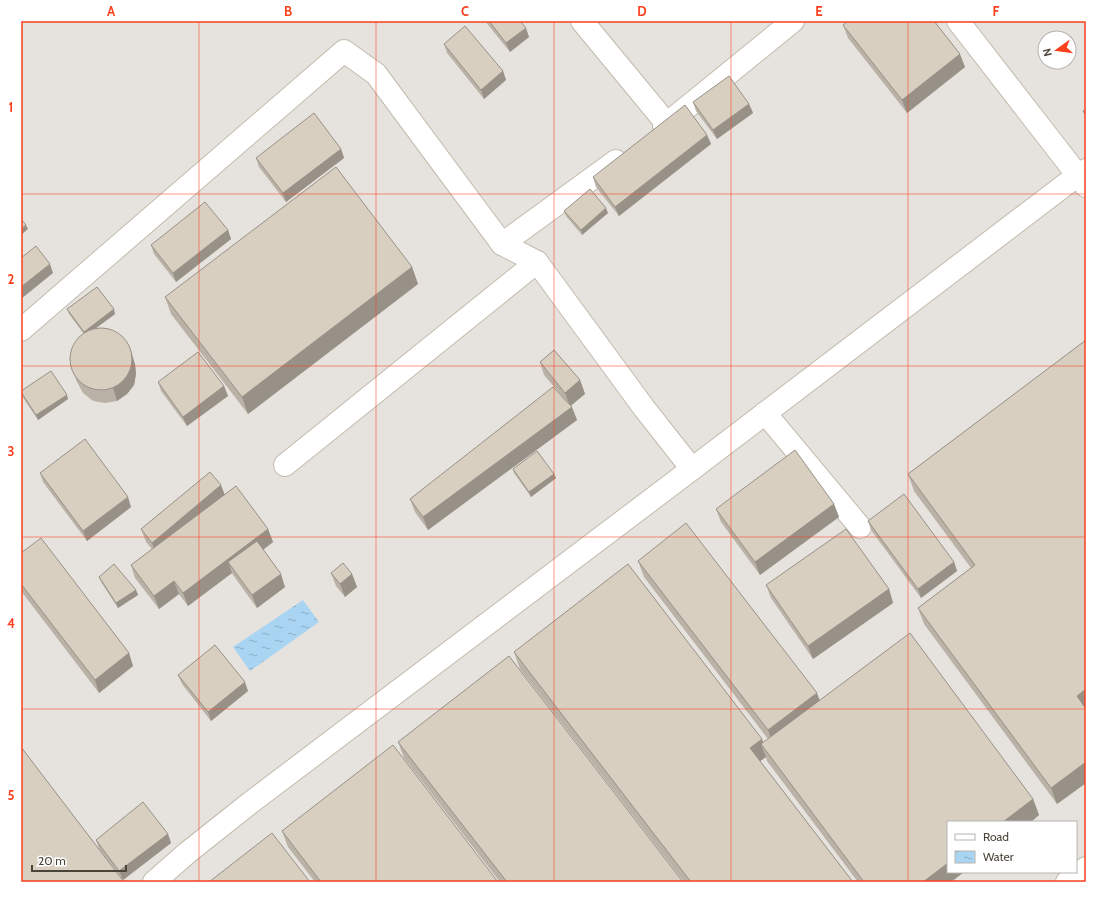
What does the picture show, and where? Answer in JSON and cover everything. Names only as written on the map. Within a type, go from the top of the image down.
[{"type":"lane","points":[[582,21],[667,124]]},
{"type":"lane","points":[[648,138],[793,21]]},
{"type":"lane","points":[[154,882],[187,853],[250,803],[692,470],[765,413],[1083,177],[958,21]]},
{"type":"lane","points":[[21,330],[344,51],[376,74],[502,244],[537,262],[644,408],[692,470]]},
{"type":"lane","points":[[502,244],[629,152]]},
{"type":"lane","points":[[285,465],[537,262]]},
{"type":"lane","points":[[765,413],[860,527]]},
{"type":"lane","points":[[1067,882],[1086,868]]},
{"type":"shaded area","points":[[21,21],[1086,21],[1086,882],[21,882]]},
{"type":"water","points":[[303,600],[319,622],[250,671],[233,647]]},
{"type":"building","points":[[489,21],[520,21],[526,28],[506,43]]},
{"type":"building","points":[[848,21],[934,21],[960,54],[902,100],[843,25]]},
{"type":"building","points":[[465,26],[503,71],[481,90],[444,44]]},
{"type":"building","points":[[729,76],[749,104],[713,130],[693,102]]},
{"type":"building","points":[[685,105],[707,135],[615,207],[593,177]]},
{"type":"building","points":[[1086,109],[1086,116],[1083,111]]},
{"type":"building","points":[[314,113],[341,149],[283,193],[256,158]]},
{"type":"building","points":[[336,167],[412,267],[242,397],[165,297]]},
{"type":"building","points":[[590,189],[606,208],[581,230],[564,211]]},
{"type":"building","points":[[205,202],[228,230],[173,273],[151,245]]},
{"type":"building","points":[[21,219],[26,225],[21,229]]},
{"type":"building","points":[[36,246],[50,264],[21,287],[21,258]]},
{"type":"building","points":[[97,287],[114,309],[84,332],[67,309]]},
{"type":"building","points":[[101,328],[113,331],[123,337],[129,347],[132,359],[129,371],[123,381],[113,387],[101,390],[89,387],[79,381],[73,371],[70,359],[73,347],[79,337],[89,331]]},
{"type":"building","points":[[1086,340],[1086,689],[1077,696],[1086,709],[1086,762],[1051,788],[918,608],[975,565],[908,474]]},
{"type":"building","points":[[554,350],[580,380],[565,393],[540,362]]},
{"type":"building","points":[[198,352],[224,386],[183,417],[158,382]]},
{"type":"building","points":[[51,371],[67,395],[36,415],[21,391]]},
{"type":"building","points":[[553,387],[572,407],[423,517],[410,499]]},
{"type":"building","points":[[85,439],[128,497],[83,531],[40,473]]},
{"type":"building","points":[[795,450],[834,504],[755,562],[716,509]]},
{"type":"building","points":[[537,451],[554,474],[529,492],[513,469]]},
{"type":"building","points":[[210,472],[221,485],[152,543],[141,529]]},
{"type":"building","points":[[236,486],[268,529],[183,593],[174,581],[154,596],[131,565]]},
{"type":"building","points":[[904,494],[954,562],[918,589],[868,521]]},
{"type":"building","points":[[686,523],[817,693],[768,730],[638,561]]},
{"type":"building","points":[[846,529],[889,589],[808,646],[766,585]]},
{"type":"building","points":[[41,538],[129,653],[95,680],[21,584],[21,553]]},
{"type":"building","points":[[257,541],[281,574],[252,595],[228,562]]},
{"type":"building","points":[[343,563],[352,574],[340,584],[331,573]]},
{"type":"building","points":[[114,564],[136,590],[116,603],[99,577]]},
{"type":"building","points":[[628,564],[762,739],[750,748],[853,882],[691,882],[514,652]]},
{"type":"building","points":[[910,633],[1033,799],[1004,821],[947,821],[947,864],[923,882],[864,882],[761,744]]},
{"type":"building","points":[[215,645],[245,682],[208,712],[178,675]]},
{"type":"building","points":[[509,656],[683,882],[507,882],[398,742]]},
{"type":"building","points":[[393,745],[498,882],[321,882],[282,831]]},
{"type":"building","points":[[21,747],[124,882],[21,882]]},
{"type":"building","points":[[143,802],[168,834],[119,871],[96,840]]},
{"type":"building","points":[[272,833],[310,882],[209,882]]}]
